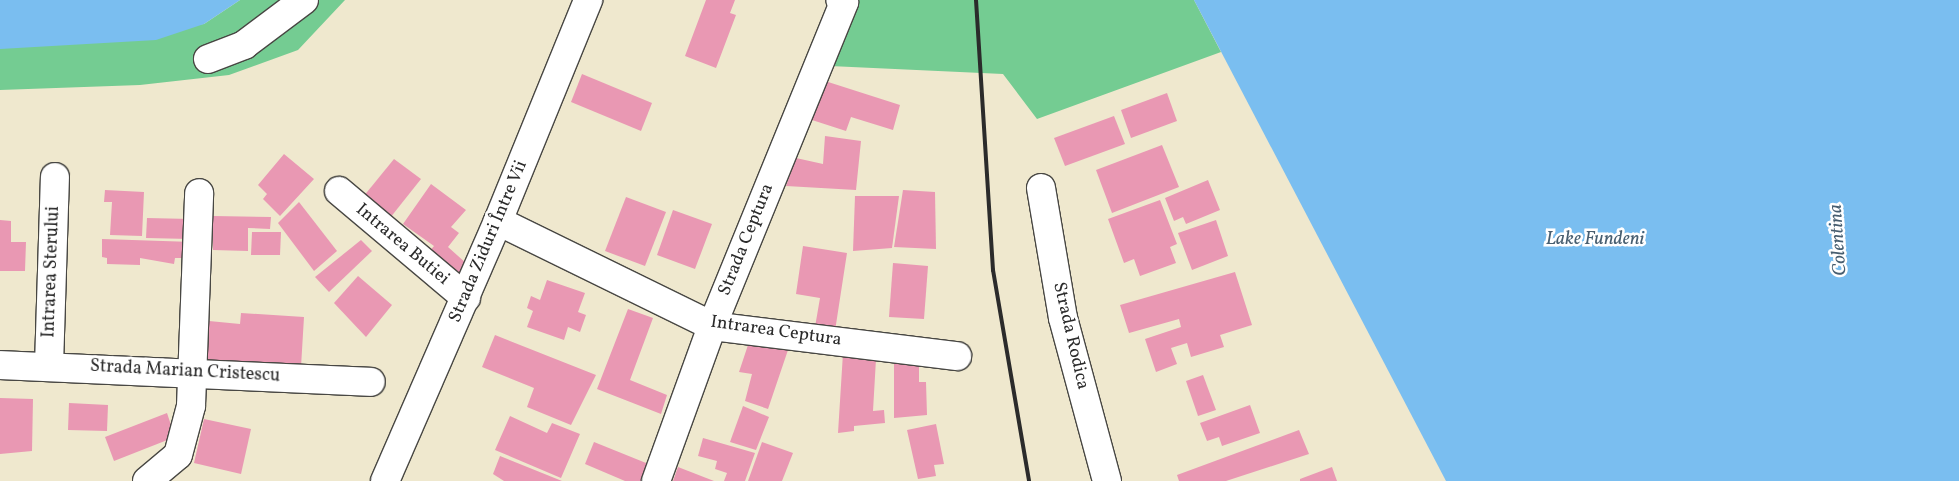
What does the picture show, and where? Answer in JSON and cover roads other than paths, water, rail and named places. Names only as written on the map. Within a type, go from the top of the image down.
[{"type":"street","points":[[208,59],[244,45],[304,0]]},
{"type":"street","name":"Strada Ziduri Între Vii","points":[[385,481],[466,298],[588,0]]},
{"type":"street","name":"Strada Ceptura","points":[[656,481],[712,326],[842,1]]},
{"type":"street","name":"Intrarea Sterului","points":[[49,366],[55,177]]},
{"type":"street","name":"Strada Rodica","points":[[1041,188],[1063,318],[1107,481]]},
{"type":"street","name":"Intrarea Butiei","points":[[339,191],[466,298]]},
{"type":"street","points":[[147,481],[170,464],[183,444],[195,372],[199,193]]},
{"type":"street","name":"Intrarea Ceptura","points":[[498,222],[712,326],[957,356]]},
{"type":"street","name":"Strada Marian Cristescu","points":[[0,365],[195,372],[371,382]]},
{"type":"water","points":[[0,0],[240,0],[204,24],[156,40],[0,49]]},
{"type":"water","name":"Lake Fundeni","points":[[1194,0],[1959,0],[1959,481],[1446,481]]},
{"type":"railway","points":[[976,0],[993,270],[1029,481]]},
{"type":"water label","name":"Colentina","points":[[1839,240]]}]
